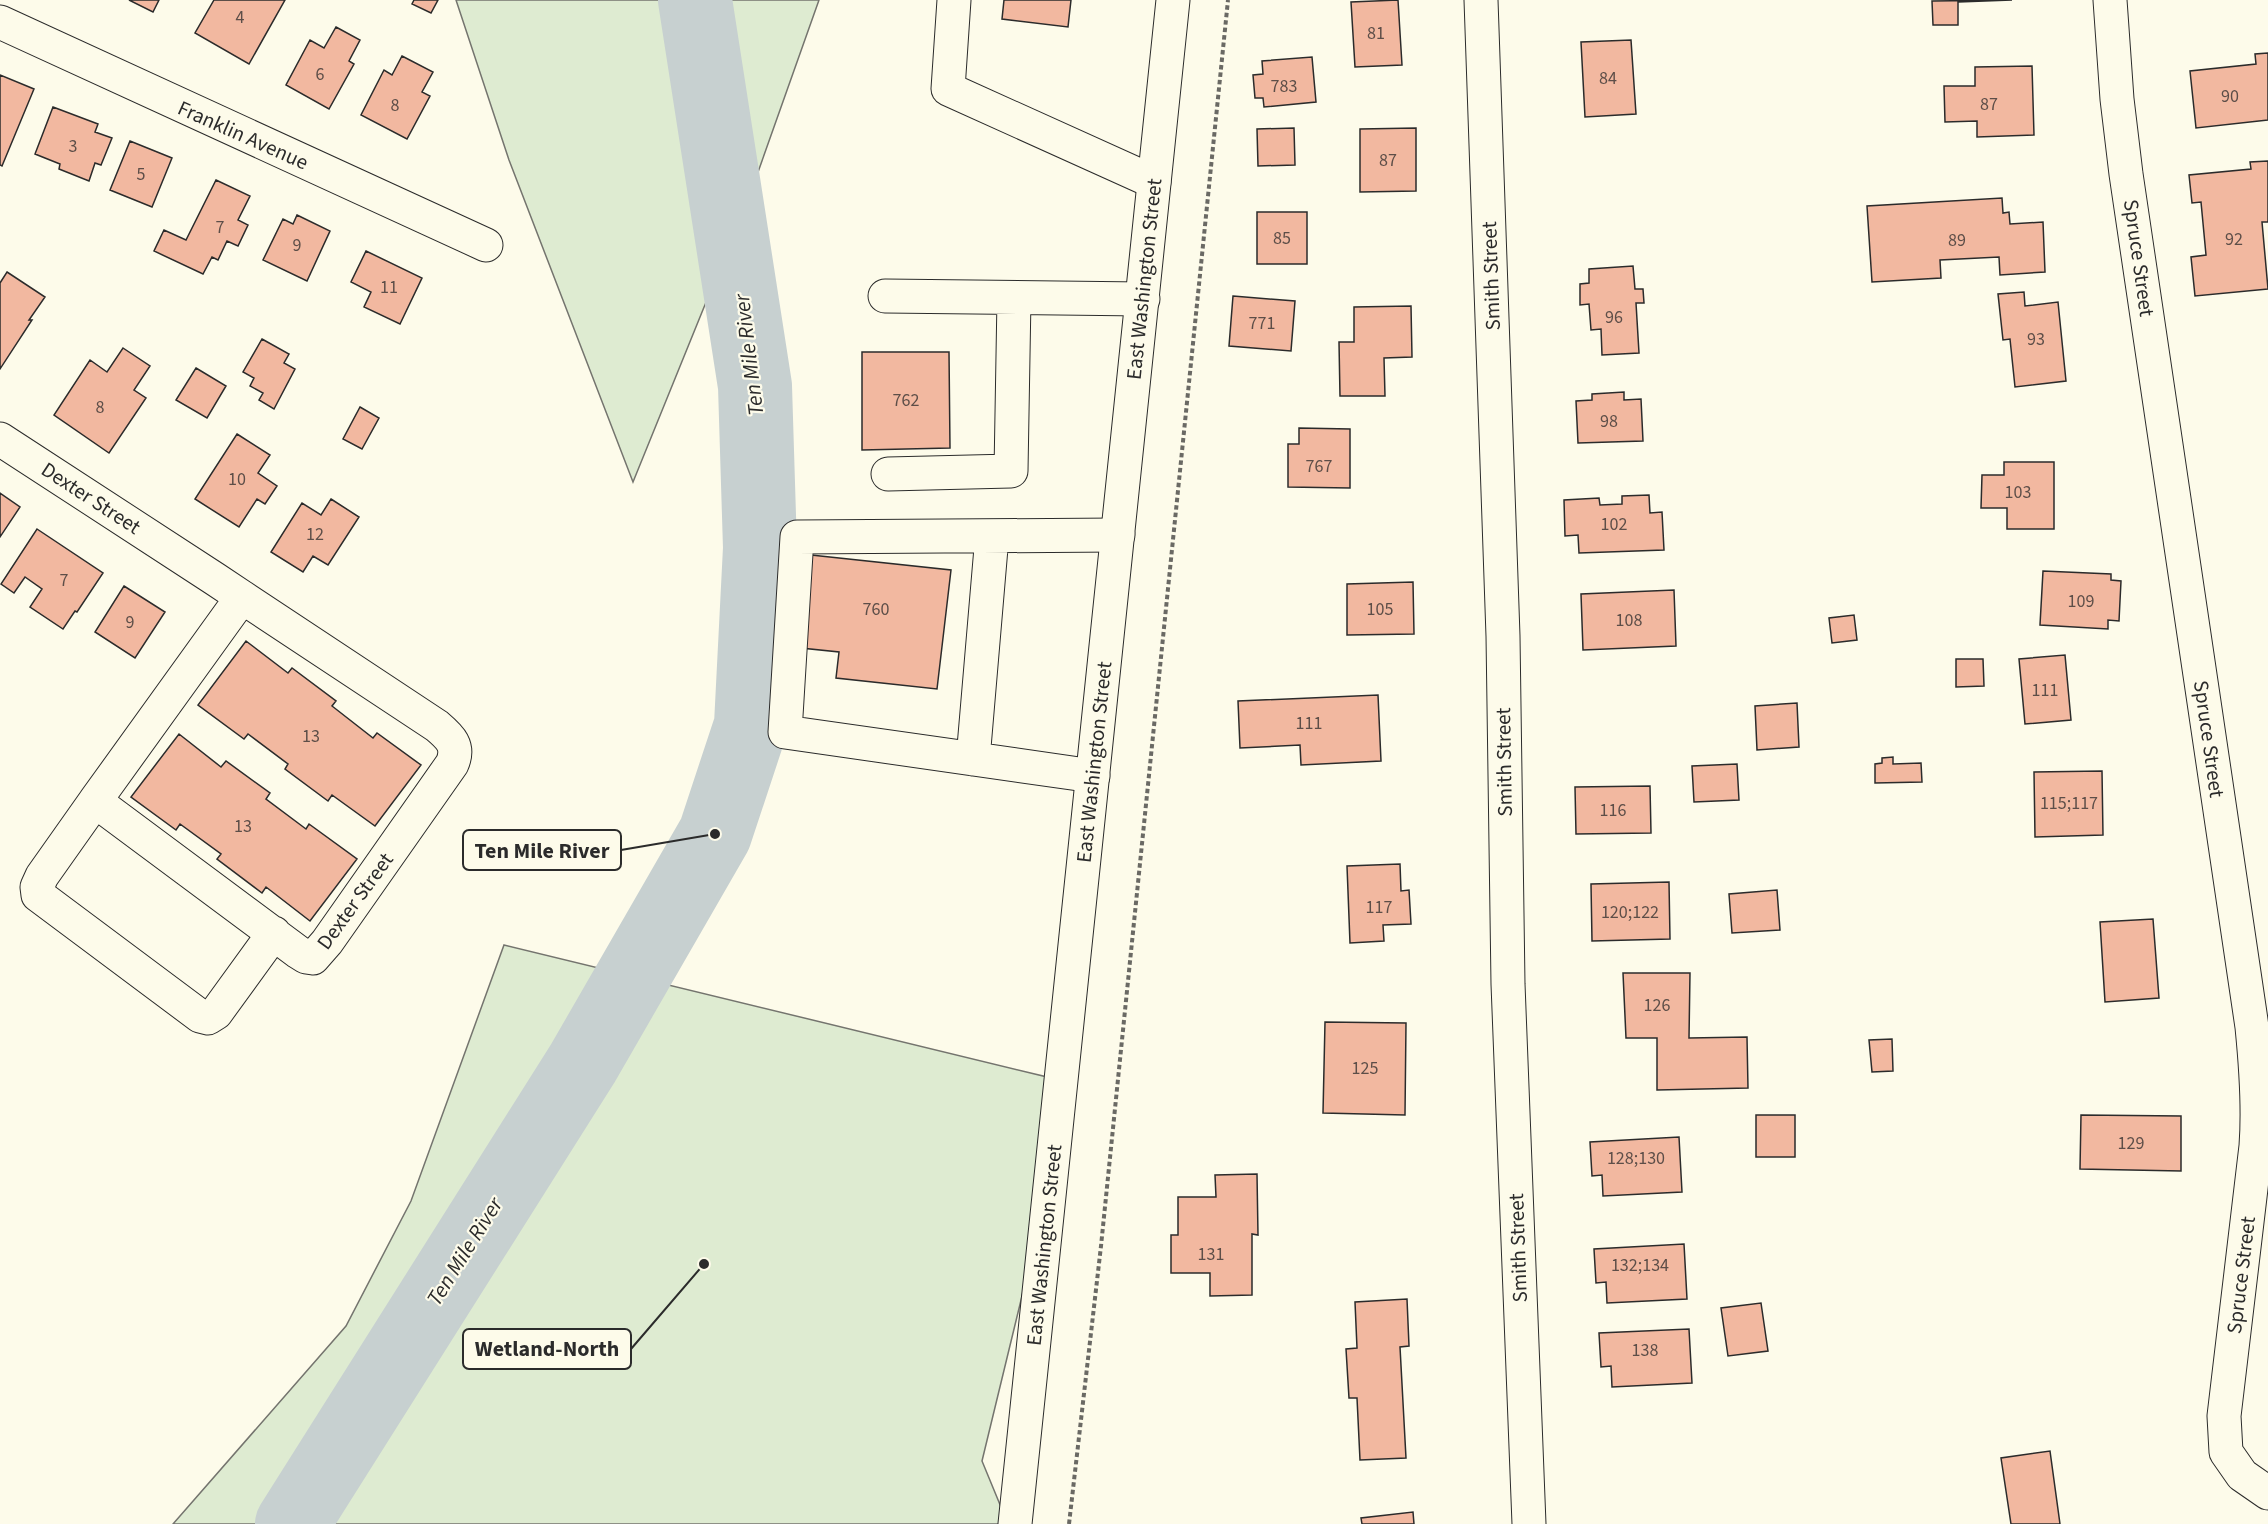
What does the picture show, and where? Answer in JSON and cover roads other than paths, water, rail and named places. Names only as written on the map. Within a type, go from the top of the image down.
[{"type":"street","points":[[954,0],[948,89],[1154,182]]},
{"type":"street","name":"East Washington Street","points":[[1015,1524],[1173,0]]},
{"type":"street","name":"Smith Street","points":[[1481,0],[1502,624],[1508,984],[1529,1524]]},
{"type":"street","name":"Spruce Street","points":[[2110,0],[2117,99],[2126,174],[2252,1027],[2263,1084],[2224,1416],[2226,1452],[2255,1484]]},
{"type":"street","name":"Franklin Avenue","points":[[0,22],[486,245]]},
{"type":"street","points":[[885,296],[1143,299]]},
{"type":"street","points":[[888,474],[1011,471],[1014,298]]},
{"type":"street","name":"Dexter Street","points":[[0,439],[436,726],[448,735],[456,750],[446,773],[316,956],[306,957],[94,801]]},
{"type":"street","points":[[1093,776],[785,732],[797,537],[1118,535]]},
{"type":"street","points":[[973,759],[992,536]]},
{"type":"street","points":[[242,597],[94,801],[42,876],[37,887],[38,895],[200,1016],[208,1018],[216,1013],[274,933]]},
{"type":"waterway","name":"Ten Mile River","points":[[292,1524],[583,1063],[715,834],[751,725],[760,548],[755,386],[695,0]]},
{"type":"place","name":"Ten Mile River","points":[[715,834]]},
{"type":"place","name":"Wetland-North","points":[[704,1264]]}]
